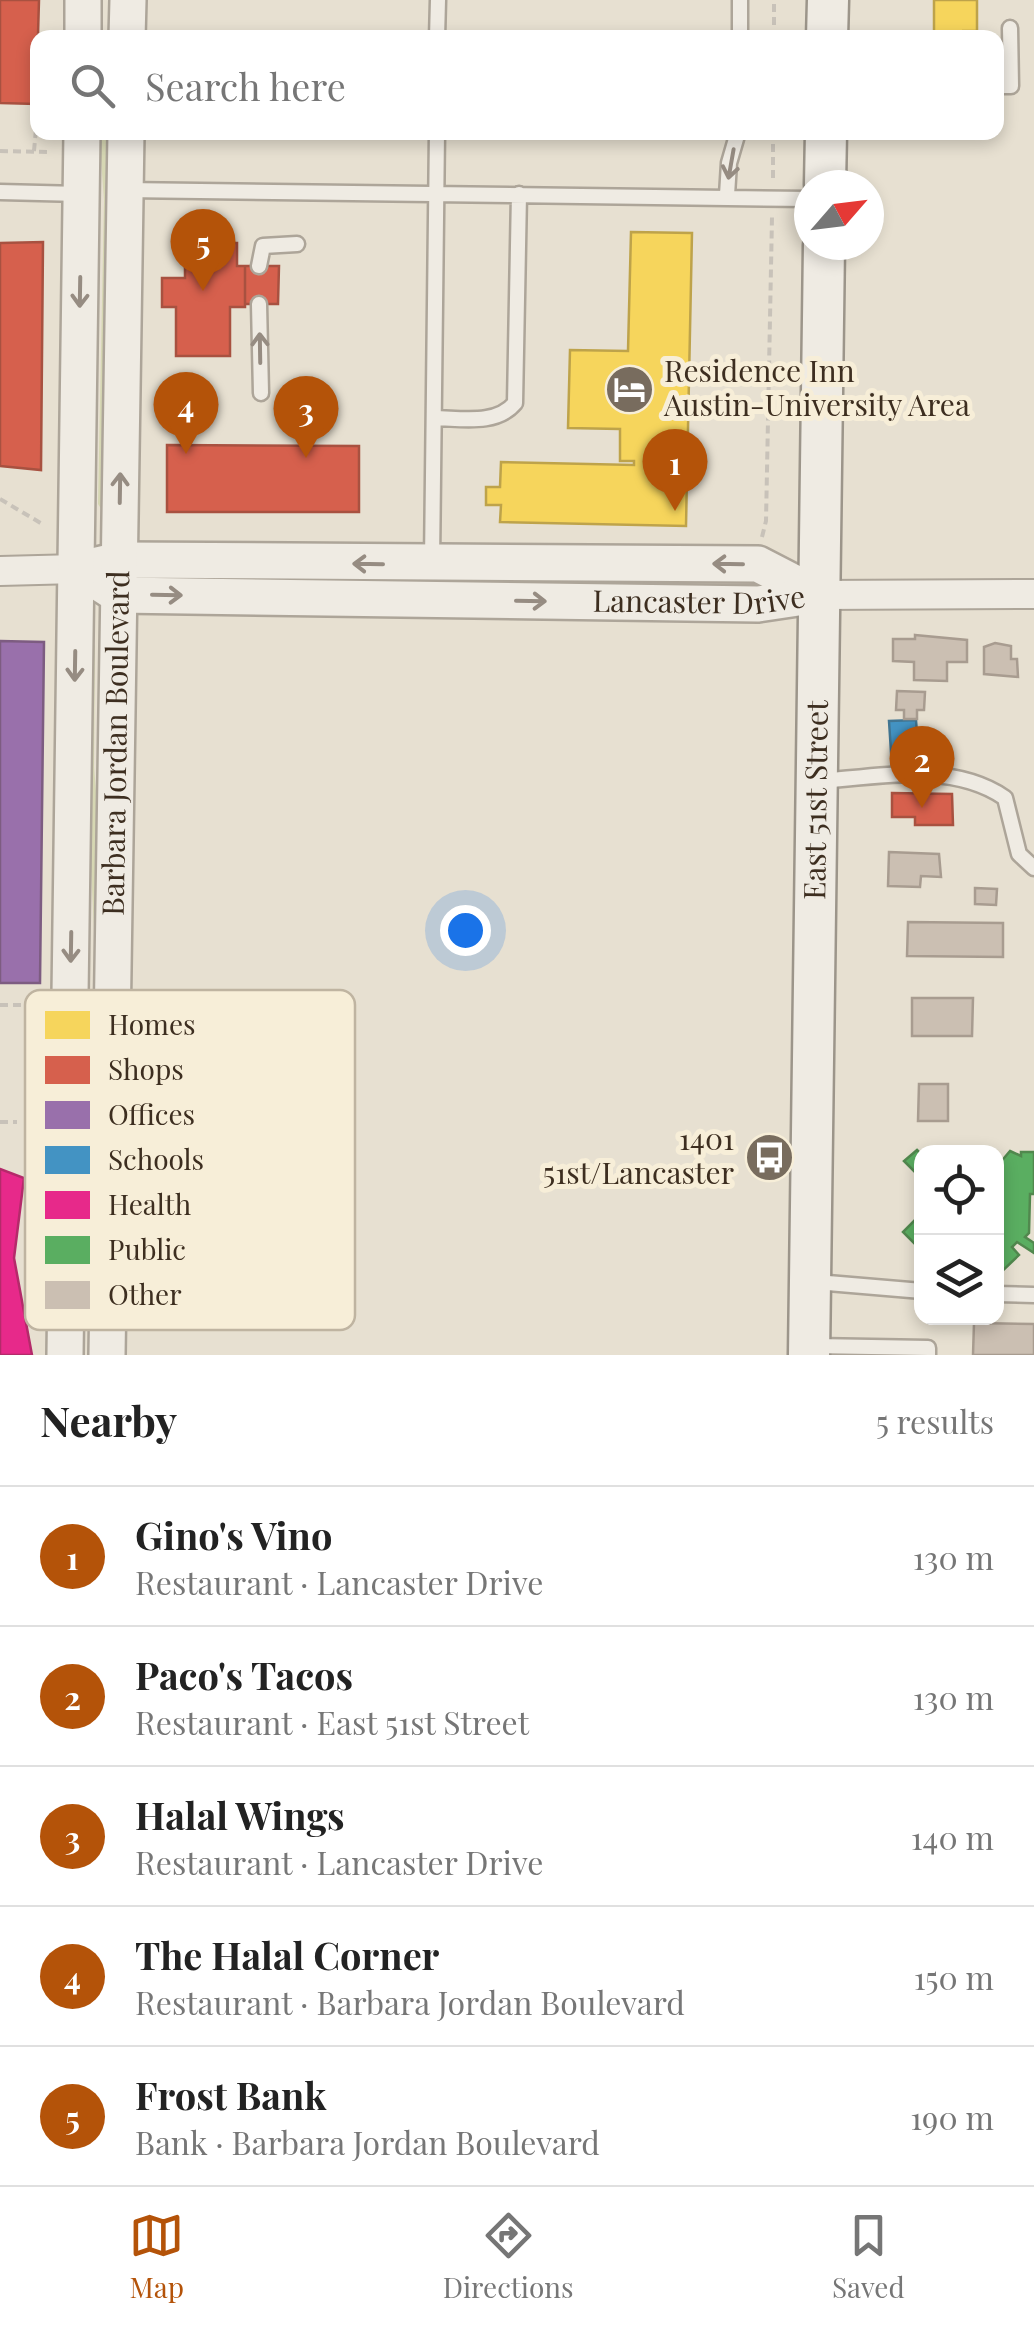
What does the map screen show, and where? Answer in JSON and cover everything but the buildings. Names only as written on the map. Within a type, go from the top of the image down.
[{"type":"main road","points":[[827,30],[828,0]]},
{"type":"main road","points":[[825,170],[826,140]]},
{"type":"main road","name":"East 51st Street","points":[[809,1350],[824,260]]},
{"type":"street","points":[[83,30],[84,0]]},
{"type":"street","points":[[127,30],[128,0]]},
{"type":"street","name":"Barbara Jordan Boulevard","points":[[112,990],[126,140]]},
{"type":"street","name":"Barbara Jordan Boulevard","points":[[69,142],[81,194],[71,990]]},
{"type":"street","name":"Lancaster Drive","points":[[118,577],[432,565],[758,564],[818,594]]},
{"type":"street","name":"Lancaster Drive","points":[[0,571],[77,569],[118,577],[758,604],[818,594]]},
{"type":"street","points":[[818,594],[1034,594]]},
{"type":"street","name":"Barbara Jordan Boulevard","points":[[65,1330],[65,1355]]},
{"type":"street","name":"Barbara Jordan Boulevard","points":[[107,1330],[107,1355]]},
{"type":"lane","points":[[438,0],[438,30]]},
{"type":"lane","points":[[740,0],[740,30]]},
{"type":"lane","points":[[1004,86],[1012,86],[1010,28]]},
{"type":"lane","points":[[432,565],[436,140]]},
{"type":"lane","points":[[726,195],[736,140]]},
{"type":"lane","points":[[124,190],[794,198]]},
{"type":"lane","points":[[0,192],[81,194]]},
{"type":"lane","points":[[434,418],[492,418],[515,403],[519,194]]},
{"type":"lane","points":[[259,266],[264,246],[297,244]]},
{"type":"lane","points":[[259,304],[261,393]]},
{"type":"lane","points":[[816,781],[958,776],[985,784],[1005,798],[1020,854],[1034,868]]},
{"type":"lane","points":[[810,1281],[914,1289]]},
{"type":"lane","points":[[1004,1294],[1034,1295]]},
{"type":"lane","points":[[809,1350],[928,1348],[928,1355]]},
{"type":"path","points":[[774,0],[774,30]]},
{"type":"path","points":[[34,152],[35,140]]},
{"type":"path","points":[[758,548],[766,522],[773,140]]},
{"type":"path","points":[[0,151],[34,152],[69,142]]},
{"type":"path","points":[[0,499],[44,525]]},
{"type":"path","points":[[0,1122],[18,1122]]},
{"type":"green space","points":[[100,140],[108,140],[112,196],[102,510],[98,504],[104,200]]},
{"type":"green space","points":[[89,642],[95,645],[94,767],[101,850],[96,971],[88,806]]},
{"type":"place","name":"Frost Bank","points":[[203,291]]},
{"type":"place","name":"Residence Inn Austin-University Area","points":[[629,389]]},
{"type":"place","name":"The Halal Corner","points":[[186,454]]},
{"type":"place","name":"Halal Wings","points":[[306,458]]},
{"type":"place","name":"Gino's Vino","points":[[675,511]]},
{"type":"place","name":"Paco's Tacos","points":[[922,808]]},
{"type":"place","name":"1401 51st/Lancaster","points":[[769,1157]]}]
